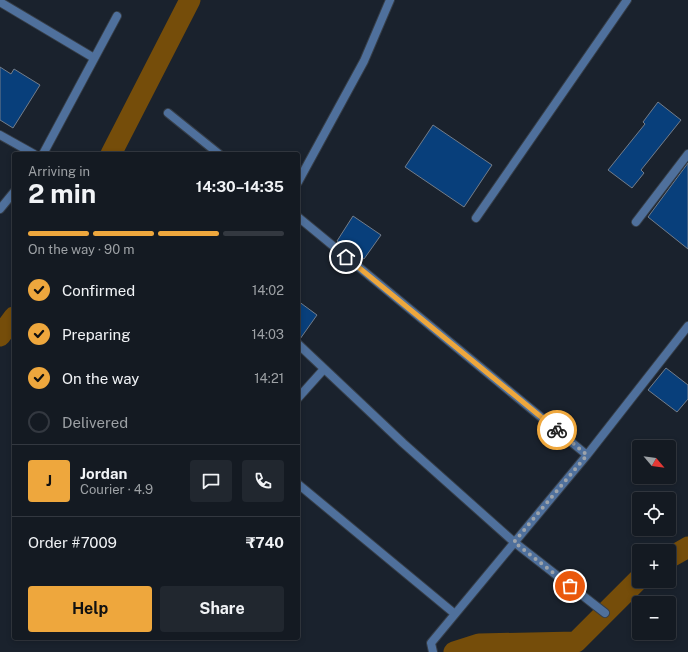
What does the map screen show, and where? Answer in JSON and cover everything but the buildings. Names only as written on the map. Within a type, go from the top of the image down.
[{"type":"street","points":[[476,218],[627,0]]},
{"type":"street","points":[[300,178],[364,61],[388,1]]},
{"type":"street","points":[[0,2],[94,58]]},
{"type":"street","points":[[44,152],[117,16]]},
{"type":"street","points":[[168,113],[217,152]]},
{"type":"street","points":[[0,135],[30,152]]},
{"type":"street","points":[[636,222],[688,154]]},
{"type":"street","points":[[0,209],[12,194]]},
{"type":"street","points":[[300,220],[587,455]]},
{"type":"street","points":[[433,652],[431,643],[587,455],[688,326]]},
{"type":"street","points":[[300,346],[514,542],[605,613]]},
{"type":"street","points":[[300,396],[324,369]]},
{"type":"street","points":[[300,486],[455,614]]},
{"type":"waterway","points":[[112,152],[190,0]]},
{"type":"waterway","points":[[0,336],[12,320]]},
{"type":"waterway","points":[[676,554],[688,547]]},
{"type":"waterway","points":[[454,652],[479,644],[576,642],[632,586]]},
{"type":"way so far","points":[[557,430],[587,455],[514,542],[570,586]]},
{"type":"route","points":[[346,257],[557,430]]}]
